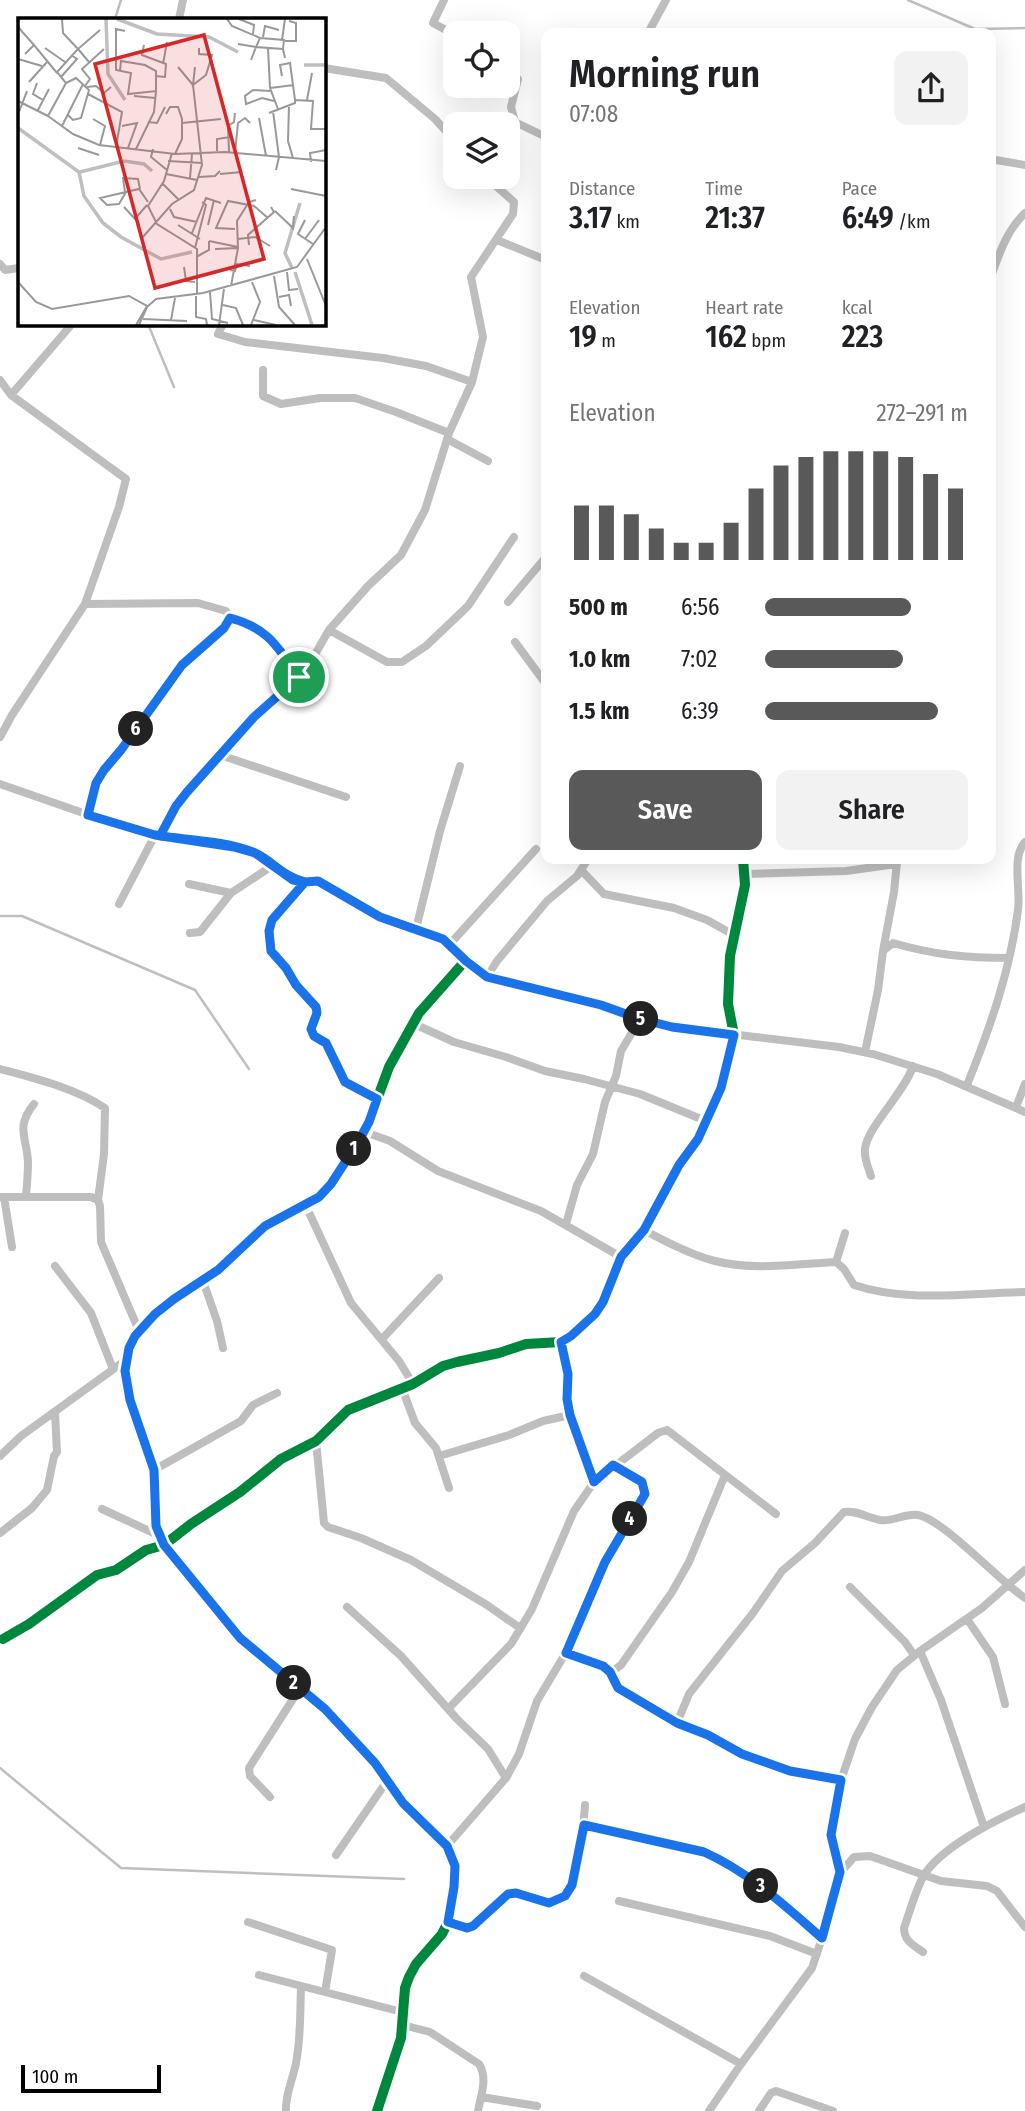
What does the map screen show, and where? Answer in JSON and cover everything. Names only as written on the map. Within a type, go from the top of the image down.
[{"type":"street","points":[[179,18],[183,0]]},
{"type":"street","points":[[443,28],[433,23],[444,0]]},
{"type":"street","points":[[651,28],[666,0]]},
{"type":"street","points":[[326,68],[386,78],[443,127]]},
{"type":"street","points":[[513,98],[511,107],[515,122],[541,135]]},
{"type":"street","points":[[996,160],[1025,165]]},
{"type":"street","points":[[119,904],[176,806],[263,707],[284,692],[306,670],[329,630],[368,586],[401,555],[425,509],[441,466],[448,436],[472,382],[484,337],[471,277],[513,214],[514,202],[499,189]]},
{"type":"street","points":[[996,262],[1015,223],[1025,213]]},
{"type":"street","points":[[497,240],[541,258]]},
{"type":"street","points":[[0,264],[5,270],[18,268]]},
{"type":"street","points":[[10,396],[70,326]]},
{"type":"street","points":[[222,326],[218,334],[245,342],[383,358],[426,366],[472,382]]},
{"type":"street","points":[[263,370],[262,396],[281,404],[320,398],[355,398],[396,412],[448,436],[488,461]]},
{"type":"street","points":[[0,380],[10,396],[126,479],[85,604],[0,737]]},
{"type":"street","points":[[329,630],[387,662],[402,662],[426,646],[468,606],[514,537]]},
{"type":"street","points":[[508,602],[541,563]]},
{"type":"street","points":[[85,604],[198,603],[226,611],[230,618],[250,623],[273,640],[299,677]]},
{"type":"street","points":[[88,815],[96,783],[104,770],[182,665],[224,628],[230,618]]},
{"type":"street","points":[[514,642],[541,677]]},
{"type":"street","points":[[220,755],[346,797]]},
{"type":"street","points":[[416,929],[440,831],[460,766]]},
{"type":"street","points":[[0,784],[158,836],[234,847],[255,853],[293,880],[318,881],[380,917],[443,939],[487,977],[601,1005],[640,1019],[695,1031],[839,1046],[865,1052],[967,1086],[1025,1112]]},
{"type":"street","points":[[967,1086],[989,1030],[1010,958],[1019,908],[1019,850],[1025,842]]},
{"type":"street","points":[[450,944],[536,849]]},
{"type":"street","points":[[487,977],[547,901],[582,871],[586,864]]},
{"type":"street","points":[[3,1639],[29,1624],[97,1575],[116,1570],[145,1550],[164,1545],[240,1492],[281,1459],[316,1441],[348,1410],[413,1384],[443,1366],[526,1344],[561,1342],[595,1314],[603,1302],[621,1257],[644,1230],[679,1165],[698,1139],[724,1080],[734,1035],[728,1004],[730,956],[745,874],[744,864]]},
{"type":"street","points":[[745,874],[846,871],[886,864]]},
{"type":"street","points":[[865,1052],[878,990],[897,864]]},
{"type":"street","points":[[190,933],[200,932],[231,892],[272,866]]},
{"type":"street","points":[[582,871],[604,894],[674,908],[707,920],[734,935]]},
{"type":"street","points":[[305,882],[272,920],[269,931],[270,947],[296,985],[316,1007],[317,1013],[311,1029],[314,1036],[326,1043],[343,1079],[377,1099]]},
{"type":"street","points":[[188,884],[231,892]]},
{"type":"street","points":[[883,951],[893,943],[927,953],[968,958],[1010,958]]},
{"type":"street","points":[[377,2111],[401,2038],[405,1988],[416,1964],[442,1934],[448,1922],[455,1866],[447,1846],[403,1803],[375,1763],[331,1715],[240,1638],[164,1545],[158,1535],[154,1470],[127,1388],[126,1360],[129,1348],[139,1331],[174,1299],[203,1280],[265,1226],[306,1206],[331,1184],[365,1132],[389,1067],[418,1013],[466,961]]},
{"type":"street","points":[[566,1224],[580,1177],[593,1154],[605,1102],[624,1043],[640,1019]]},
{"type":"street","points":[[412,1023],[454,1042],[545,1072],[640,1094],[706,1121]]},
{"type":"street","points":[[871,1176],[866,1161],[865,1144],[908,1080],[913,1066]]},
{"type":"street","points":[[0,1069],[31,1077],[94,1101],[105,1108],[104,1154],[98,1200],[101,1242],[139,1331]]},
{"type":"street","points":[[1016,1107],[1025,1084]]},
{"type":"street","points":[[26,1196],[28,1160],[23,1135],[25,1118],[34,1104]]},
{"type":"street","points":[[365,1132],[390,1141],[438,1171],[534,1208],[621,1257]]},
{"type":"street","points":[[12,1247],[2,1197],[91,1197],[98,1200]]},
{"type":"street","points":[[306,1206],[351,1303],[382,1339],[413,1384]]},
{"type":"street","points":[[644,1230],[717,1262],[788,1266],[836,1262],[854,1285],[873,1292],[1025,1292]]},
{"type":"street","points":[[836,1262],[845,1233]]},
{"type":"street","points":[[55,1266],[91,1313],[113,1368]]},
{"type":"street","points":[[382,1339],[439,1278]]},
{"type":"street","points":[[203,1280],[223,1348]]},
{"type":"street","points":[[561,1342],[568,1374],[567,1399],[570,1415],[594,1482]]},
{"type":"street","points":[[0,1456],[21,1436],[126,1360]]},
{"type":"street","points":[[402,1388],[415,1423],[436,1448],[449,1488]]},
{"type":"street","points":[[154,1470],[241,1421],[253,1405],[277,1393]]},
{"type":"street","points":[[0,1533],[32,1508],[47,1490],[57,1452],[55,1413]]},
{"type":"street","points":[[439,1456],[509,1435],[543,1421],[570,1415]]},
{"type":"street","points":[[448,1709],[511,1644],[532,1609],[574,1511],[594,1482],[657,1433],[667,1430],[776,1514]]},
{"type":"street","points":[[316,1441],[324,1523],[328,1527],[411,1560],[520,1628]]},
{"type":"street","points":[[447,1846],[506,1778],[519,1754],[537,1701],[566,1653],[605,1562],[645,1494],[642,1482],[613,1465]]},
{"type":"street","points":[[610,1672],[621,1665],[672,1592],[689,1562],[725,1475]]},
{"type":"street","points":[[102,1509],[158,1535]]},
{"type":"street","points":[[677,1723],[689,1694],[753,1613],[782,1571],[815,1543],[844,1512],[853,1511],[881,1520],[911,1514],[928,1518],[978,1558],[1008,1587],[1025,1598]]},
{"type":"street","points":[[840,1872],[831,1835],[841,1780],[855,1739],[872,1707],[891,1678],[917,1653],[967,1619],[1025,1570]]},
{"type":"street","points":[[850,1587],[917,1653],[941,1700],[984,1827]]},
{"type":"street","points":[[347,1607],[401,1656],[488,1749],[506,1778]]},
{"type":"street","points":[[967,1619],[993,1657],[1005,1704]]},
{"type":"street","points":[[566,1653],[603,1666],[610,1672],[618,1688],[677,1723],[708,1735],[763,1763],[841,1780]]},
{"type":"street","points":[[270,1797],[250,1776],[249,1768],[300,1688]]},
{"type":"street","points":[[337,1854],[387,1781]]},
{"type":"street","points":[[448,1922],[467,1928],[473,1926],[508,1894],[516,1893],[549,1903],[565,1896],[572,1885],[584,1825],[584,1805]]},
{"type":"street","points":[[923,1952],[906,1939],[904,1928],[923,1875],[953,1848],[984,1827],[1025,1807]]},
{"type":"street","points":[[584,1825],[704,1852],[722,1860],[762,1886],[822,1938]]},
{"type":"street","points":[[709,2111],[741,2063],[802,1983],[817,1954],[840,1872],[854,1857],[870,1856],[941,1881],[974,1883],[997,1891],[1025,1927]]},
{"type":"street","points":[[619,1901],[770,1936],[817,1954]]},
{"type":"street","points":[[248,1922],[332,1950],[325,1993]]},
{"type":"street","points":[[259,1975],[402,2012]]},
{"type":"street","points":[[584,1976],[741,2063]]},
{"type":"street","points":[[286,2111],[300,2037],[301,1987]]},
{"type":"street","points":[[403,2025],[430,2032],[479,2064],[484,2080],[478,2111]]},
{"type":"street","points":[[759,2111],[771,2093],[776,2091],[833,2111]]},
{"type":"street","points":[[481,2097],[537,2106]]},
{"type":"waterway","points":[[115,18],[121,0]]},
{"type":"waterway","points":[[908,0],[973,28]]},
{"type":"waterway","points":[[996,29],[1025,28]]},
{"type":"waterway","points":[[149,326],[174,387]]},
{"type":"waterway","points":[[0,916],[22,916],[195,990],[249,1069]]},
{"type":"waterway","points":[[0,1768],[121,1868],[404,1879]]},
{"type":"cycle path","points":[[3,1639],[29,1624],[97,1575],[116,1570],[146,1550],[164,1545],[240,1492],[281,1459],[316,1441],[348,1410],[413,1384],[443,1366],[526,1344],[561,1342],[595,1314],[603,1302],[621,1257],[644,1230],[679,1165],[698,1139],[724,1080],[734,1035],[728,1004],[730,956],[745,885],[743,864]]},
{"type":"cycle path","points":[[377,2111],[401,2038],[405,1988],[409,1977],[448,1922],[454,1887],[455,1866],[452,1854],[439,1836],[403,1803],[375,1763],[325,1709],[240,1638],[164,1545],[156,1526],[154,1470],[126,1388],[125,1371],[129,1348],[135,1336],[155,1314],[218,1270],[265,1226],[306,1206],[331,1184],[365,1132],[389,1067],[419,1013],[465,961]]},
{"type":"route","points":[[299,677],[263,707],[187,792],[176,806],[160,836],[234,847],[255,853],[293,880],[305,882],[290,897],[269,926],[271,951],[316,1007],[317,1013],[311,1029],[314,1036],[326,1043],[345,1082],[377,1099],[365,1132],[331,1184],[319,1197],[265,1226],[218,1270],[155,1314],[135,1336],[129,1348],[125,1371],[136,1421],[151,1455],[158,1535],[186,1574],[240,1638],[325,1709],[375,1763],[403,1803],[447,1846],[455,1866],[448,1922],[467,1928],[473,1926],[508,1894],[516,1893],[549,1903],[565,1896],[572,1885],[584,1825],[704,1852],[722,1860],[762,1886],[822,1938],[831,1914],[840,1872],[831,1835],[841,1780],[790,1771],[742,1754],[708,1735],[677,1723],[618,1688],[607,1668],[566,1653],[605,1562],[645,1494],[645,1488],[642,1482],[613,1465],[594,1482],[570,1415],[567,1399],[568,1374],[561,1342],[595,1314],[603,1302],[621,1257],[644,1230],[679,1165],[698,1139],[724,1080],[734,1035],[672,1027],[601,1005],[487,977],[443,939],[380,917],[318,881],[293,880],[272,866],[255,853],[234,847],[155,835],[88,815],[96,783],[104,770],[182,665],[224,628],[230,618],[250,623],[273,640],[299,677]]}]
